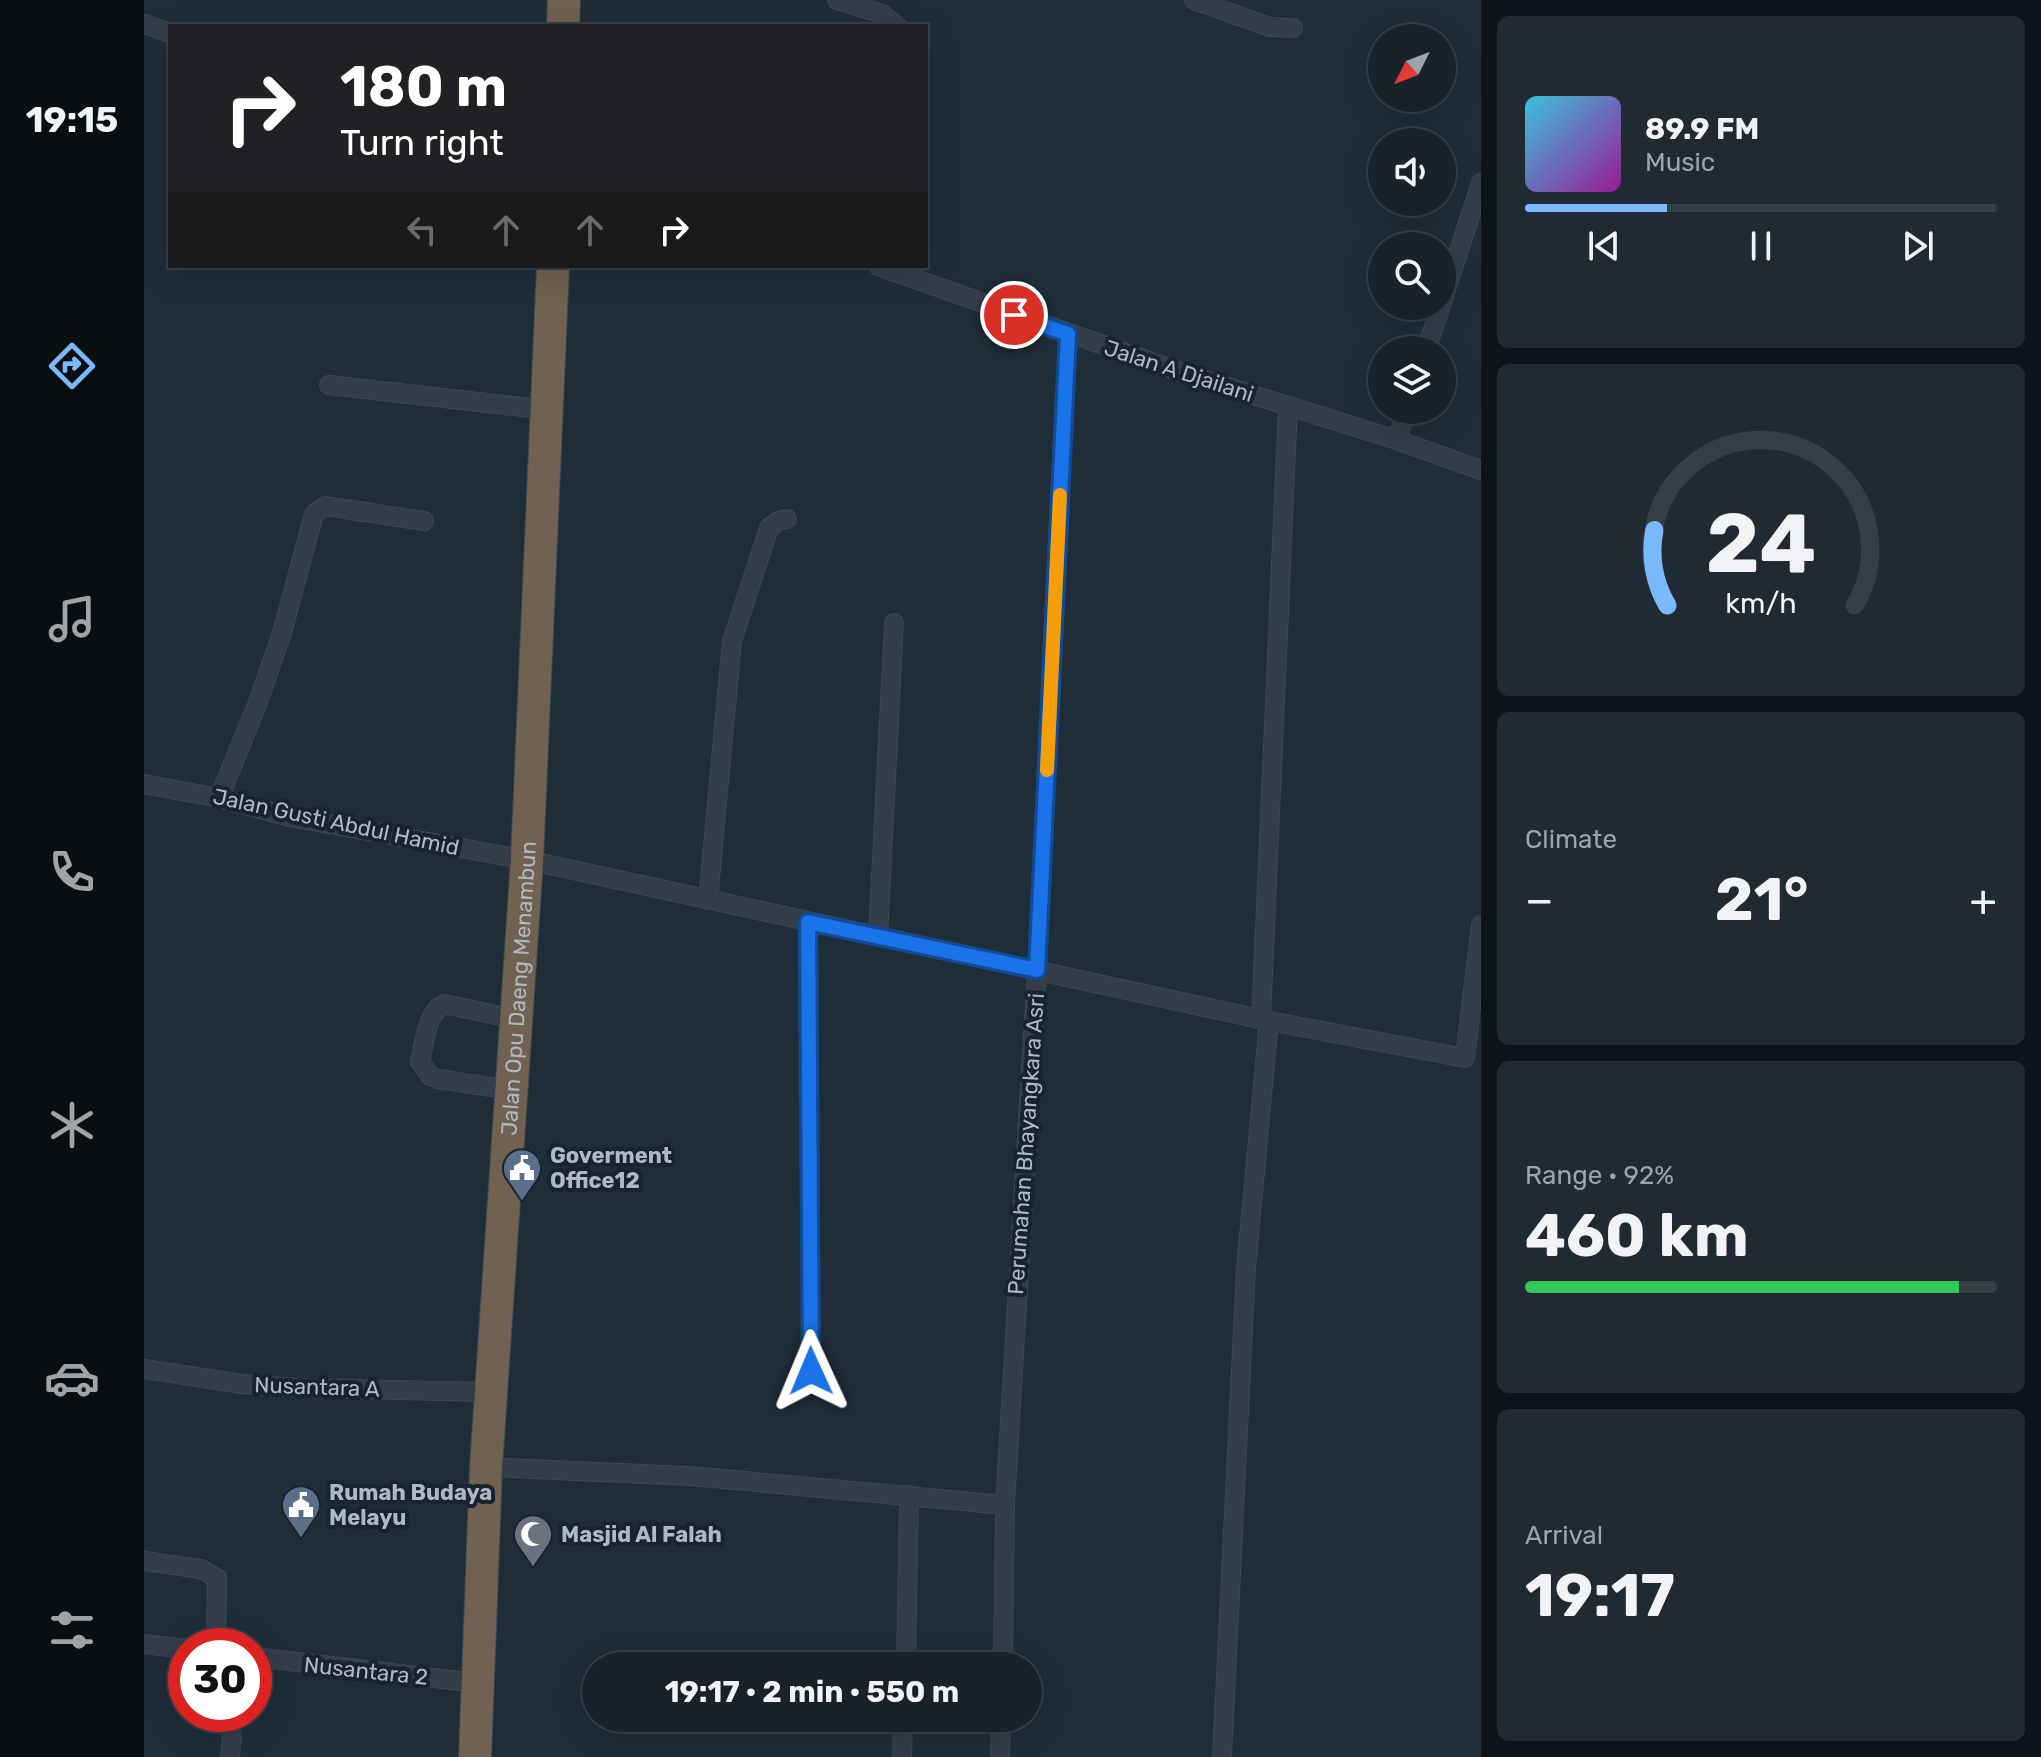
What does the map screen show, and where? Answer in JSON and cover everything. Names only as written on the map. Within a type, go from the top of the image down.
[{"type":"highway","points":[[563,24],[564,0]]},
{"type":"highway","name":"Jalan Opu Daeng Menambun","points":[[475,1757],[486,1467],[527,860],[553,268]]},
{"type":"street","points":[[837,0],[882,14],[894,24]]},
{"type":"street","points":[[1194,0],[1270,27],[1293,28]]},
{"type":"street","points":[[144,24],[168,32]]},
{"type":"street","points":[[1456,259],[1481,183]]},
{"type":"street","name":"Jalan A Djailani","points":[[884,268],[1068,334],[1481,470]]},
{"type":"street","name":"Perumahan Bhayangkara Asri","points":[[1003,1652],[1005,1505],[1037,970],[1068,334]]},
{"type":"street","points":[[329,385],[548,410]]},
{"type":"street","points":[[1222,1757],[1246,1268],[1265,1020],[1288,406]]},
{"type":"street","points":[[1397,440],[1402,424]]},
{"type":"street","points":[[219,798],[282,633],[314,514],[325,506],[424,521]]},
{"type":"street","points":[[708,900],[732,641],[769,528],[787,519]]},
{"type":"street","points":[[878,936],[894,623]]},
{"type":"street","name":"Jalan Gusti Abdul Hamid","points":[[144,784],[219,798],[290,817],[527,860],[1265,1020],[1473,1060]]},
{"type":"street","points":[[808,922],[811,1371]]},
{"type":"street","points":[[1473,1060],[1481,925]]},
{"type":"street","points":[[511,1090],[438,1079],[430,1076],[420,1061],[432,1015],[444,1004],[515,1019]]},
{"type":"street","name":"Nusantara A","points":[[144,1369],[242,1384],[298,1388],[491,1392]]},
{"type":"street","points":[[486,1467],[690,1476],[1005,1505]]},
{"type":"street","points":[[906,1652],[909,1495]]},
{"type":"street","points":[[144,1561],[201,1569],[217,1578],[216,1628]]},
{"type":"street","points":[[144,1644],[168,1647]]},
{"type":"street","name":"Nusantara 2","points":[[272,1659],[477,1683]]},
{"type":"street","points":[[230,1732],[230,1757]]},
{"type":"street","points":[[902,1757],[903,1732]]},
{"type":"street","points":[[1000,1757],[1001,1732]]},
{"type":"slow traffic","points":[[1047,770],[1060,495]]},
{"type":"place","name":"Goverment Office12","points":[[522,1202]]},
{"type":"place","name":"Rumah Budaya Melayu","points":[[301,1539]]},
{"type":"place","name":"Masjid Al Falah","points":[[533,1568]]},
{"type":"route","points":[[811,1371],[808,922],[1037,970],[1068,334],[1014,315]]}]
